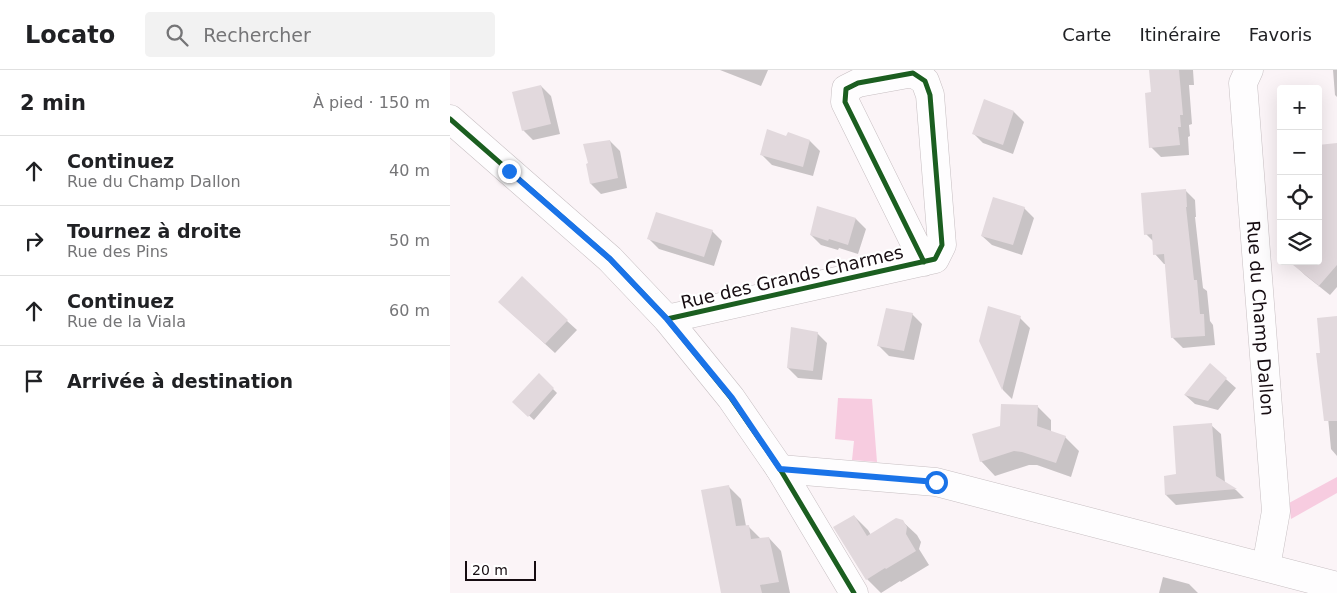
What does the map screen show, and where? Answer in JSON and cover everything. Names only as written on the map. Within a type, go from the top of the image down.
[{"type":"street","name":"Rue du Champ Dallon","points":[[1249,70],[1243,83],[1276,511],[1266,567]]},
{"type":"street","name":"Rue des Grands Charmes","points":[[667,319],[924,262],[935,259],[942,245],[930,95],[925,81],[913,73],[858,83],[846,90],[845,102],[924,262]]},
{"type":"street","points":[[450,119],[610,259],[667,319],[732,398],[780,469],[854,593]]},
{"type":"street","points":[[780,469],[936,482],[1337,586]]},
{"type":"shaded area","points":[[838,398],[872,399],[877,462],[852,460],[854,441],[835,439]]},
{"type":"shaded area","points":[[1337,477],[1337,493],[1291,519],[1289,503]]},
{"type":"building","points":[[1149,70],[1179,70],[1183,115],[1180,115],[1181,127],[1178,127],[1180,145],[1149,148],[1145,93],[1151,92]]},
{"type":"building","points":[[541,85],[551,124],[522,131],[512,92]]},
{"type":"building","points":[[984,99],[1014,111],[1003,145],[972,134]]},
{"type":"building","points":[[767,129],[786,136],[788,132],[810,140],[803,167],[760,155]]},
{"type":"building","points":[[610,140],[618,178],[590,184],[586,164],[588,163],[583,144]]},
{"type":"building","points":[[1337,143],[1337,265],[1318,287],[1318,285],[1293,265],[1322,265],[1322,145]]},
{"type":"building","points":[[1186,189],[1186,207],[1194,280],[1197,280],[1200,314],[1204,314],[1205,336],[1171,338],[1164,254],[1153,255],[1152,234],[1144,235],[1141,193]]},
{"type":"building","points":[[993,197],[1025,207],[1013,245],[981,236]]},
{"type":"building","points":[[817,206],[856,218],[848,245],[810,235]]},
{"type":"building","points":[[656,212],[713,230],[704,257],[647,239]]},
{"type":"building","points":[[522,276],[568,320],[545,344],[498,302]]},
{"type":"building","points":[[988,306],[1021,316],[1002,390],[979,341]]},
{"type":"building","points":[[886,308],[913,313],[904,351],[877,346]]},
{"type":"building","points":[[1337,316],[1337,421],[1324,421],[1316,353],[1320,353],[1317,318]]},
{"type":"building","points":[[791,327],[818,332],[813,371],[787,368]]},
{"type":"building","points":[[1210,363],[1227,378],[1208,401],[1184,395]]},
{"type":"building","points":[[539,373],[554,388],[528,417],[512,402]]},
{"type":"building","points":[[1001,404],[1038,405],[1037,426],[1066,436],[1056,463],[1014,451],[980,462],[972,434],[1000,426]]},
{"type":"building","points":[[1212,423],[1216,476],[1237,489],[1165,495],[1164,476],[1176,474],[1173,426]]},
{"type":"building","points":[[729,485],[736,526],[749,525],[751,539],[769,537],[779,582],[760,585],[762,593],[721,593],[701,490]]},
{"type":"building","points":[[854,515],[867,536],[896,518],[903,520],[907,527],[906,534],[916,551],[866,580],[833,527]]},
{"type":"cycle path","points":[[667,319],[935,259],[942,245],[930,95],[925,81],[913,73],[858,83],[846,89],[845,102],[924,262]]},
{"type":"cycle path","points":[[450,119],[610,259],[667,319],[731,398],[780,469],[854,593]]},
{"type":"route","points":[[509,171],[610,259],[667,319],[732,398],[780,469],[936,482]]}]
